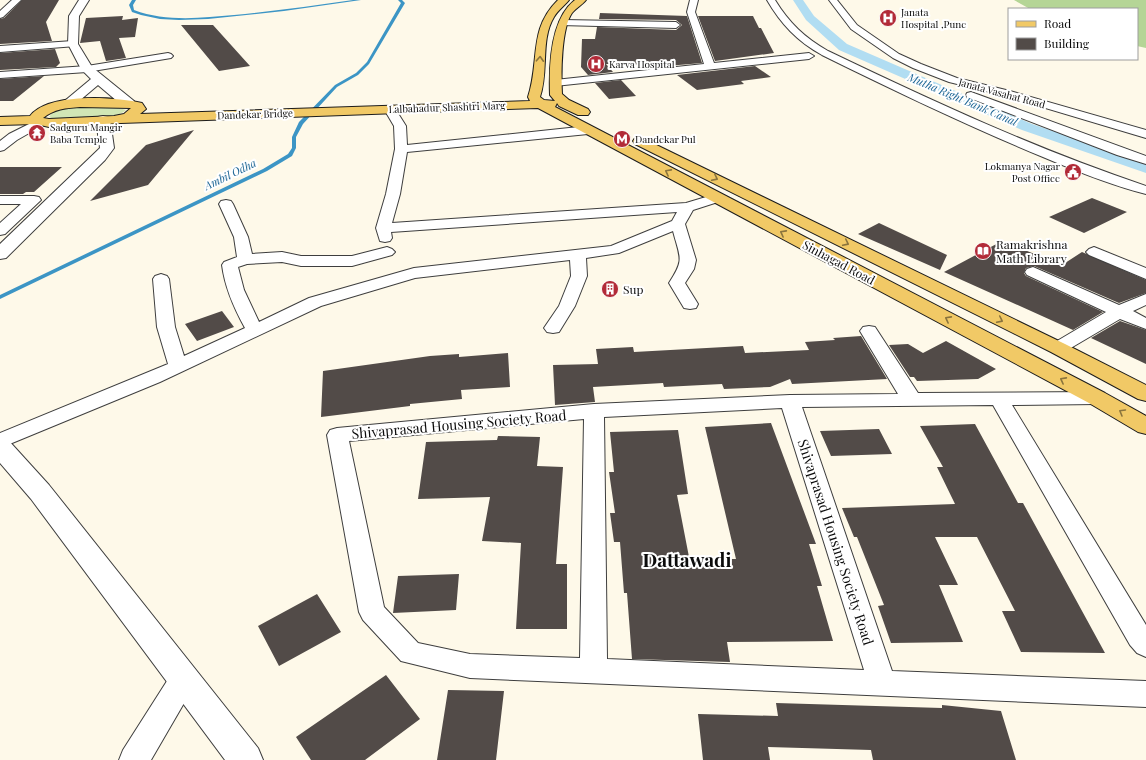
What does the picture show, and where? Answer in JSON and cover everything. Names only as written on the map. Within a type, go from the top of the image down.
[{"type":"main road","points":[[537,101],[543,29],[551,11],[564,0]]},
{"type":"main road","points":[[558,94],[560,39],[563,23],[568,12],[581,0]]},
{"type":"main road","points":[[542,39],[560,39]]},
{"type":"main road","name":"Lalbahadur Shashtri Marg","points":[[332,107],[390,109],[537,101],[558,94]]},
{"type":"main road","name":"Sinhagad Road","points":[[558,94],[758,200],[1058,348],[1146,394]]},
{"type":"main road","name":"Lalbahadur Shashtri Marg","points":[[332,107],[537,101]]},
{"type":"main road","name":"Sinhagad Road","points":[[537,101],[716,198],[1097,398],[1146,426]]},
{"type":"main road","points":[[0,112],[50,108],[67,104],[133,105],[183,112]]},
{"type":"main road","points":[[123,119],[139,110],[133,105]]},
{"type":"main road","name":"Dandekar Bridge","points":[[183,112],[332,107]]},
{"type":"main road","points":[[39,121],[36,118],[38,114],[50,108]]},
{"type":"main road","points":[[0,121],[103,120],[183,112]]},
{"type":"main road","points":[[738,209],[758,200]]},
{"type":"street","points":[[0,15],[17,0]]},
{"type":"street","points":[[84,0],[74,16],[74,44],[87,69],[133,105]]},
{"type":"street","points":[[694,0],[691,12],[710,67]]},
{"type":"street","points":[[770,0],[781,18],[794,33],[809,45],[985,129],[1073,164],[1146,190]]},
{"type":"street","name":"Janata Vasahat Road","points":[[833,0],[854,27],[896,56],[917,66],[953,80],[1006,93],[1146,134]]},
{"type":"street","points":[[563,23],[676,25]]},
{"type":"street","points":[[0,49],[74,44]]},
{"type":"street","points":[[0,75],[87,69],[168,56]]},
{"type":"street","points":[[558,94],[710,67],[809,56]]},
{"type":"street","points":[[67,104],[98,79]]},
{"type":"street","points":[[953,80],[953,85],[963,91],[1121,152],[1146,160]]},
{"type":"street","points":[[390,109],[400,126],[401,149],[393,194],[383,228],[393,279]]},
{"type":"street","points":[[0,254],[100,157],[107,148],[103,120]]},
{"type":"street","points":[[0,148],[13,137],[39,121]]},
{"type":"street","points":[[401,149],[588,130]]},
{"type":"street","points":[[383,228],[687,207],[716,198]]},
{"type":"street","points":[[0,200],[34,200],[0,231]]},
{"type":"street","points":[[226,204],[241,237],[245,259]]},
{"type":"street","points":[[0,441],[178,366],[315,302],[414,273],[614,250],[678,224],[687,207]]},
{"type":"street","points":[[678,224],[688,260],[686,269],[677,283],[690,304]]},
{"type":"street","points":[[255,330],[247,317],[231,279],[230,265],[245,259],[282,257],[301,261],[352,261],[387,252]]},
{"type":"street","points":[[1094,252],[1146,274]]},
{"type":"street","points":[[553,328],[567,306],[579,276],[578,253]]},
{"type":"street","points":[[1033,272],[1146,324]]},
{"type":"street","points":[[161,279],[166,327],[178,366]]},
{"type":"street","points":[[1058,348],[1120,312],[1146,299]]},
{"type":"street","points":[[869,331],[912,400]]},
{"type":"street","name":"Shivaprasad Housing Society Road","points":[[1097,398],[790,401],[594,411],[337,435],[372,612],[410,653],[470,666],[1146,694]]},
{"type":"street","points":[[999,399],[1139,637],[1146,645]]},
{"type":"street","name":"Shivaprasad Housing Society Road","points":[[790,401],[882,683]]},
{"type":"street","points":[[593,670],[594,411]]},
{"type":"street","points":[[0,447],[40,492],[246,760]]},
{"type":"street","points":[[134,760],[184,679]]},
{"type":"green space","points":[[1014,0],[1146,0],[1146,48],[1138,46],[1138,8],[1028,8]]},
{"type":"green space","points":[[64,108],[119,108],[126,110],[121,113],[104,117],[55,119],[49,117],[52,113]]},
{"type":"building","points":[[22,0],[59,0],[46,22],[52,41],[0,44],[0,19],[4,18]]},
{"type":"building","points":[[600,13],[687,16],[702,63],[667,66],[606,64],[613,72],[588,75],[581,67],[582,39],[595,39],[597,27],[676,30],[682,25],[676,20],[599,19]]},
{"type":"building","points":[[123,16],[122,20],[138,18],[135,37],[119,38],[126,58],[106,61],[100,41],[80,43],[86,18]]},
{"type":"building","points":[[698,16],[753,16],[774,53],[715,61]]},
{"type":"building","points":[[181,25],[213,25],[250,66],[219,71]]},
{"type":"building","points":[[55,49],[60,63],[56,67],[0,70],[0,53]]},
{"type":"building","points":[[755,66],[771,77],[741,81],[744,84],[697,90],[677,75]]},
{"type":"building","points":[[44,76],[13,101],[0,101],[0,79]]},
{"type":"building","points":[[621,80],[636,96],[609,99],[595,83]]},
{"type":"building","points":[[194,130],[148,185],[90,201],[146,145]]},
{"type":"building","points":[[0,167],[62,167],[34,192],[26,192],[23,194],[0,194]]},
{"type":"building","points":[[1092,198],[1127,212],[1084,233],[1049,217]]},
{"type":"building","points":[[879,223],[947,255],[940,270],[858,234]]},
{"type":"building","points":[[1002,241],[1062,265],[1082,252],[1146,280],[1146,293],[1119,303],[1034,266],[1026,268],[1024,273],[1026,276],[1103,312],[1073,330],[944,272]]},
{"type":"building","points":[[222,311],[234,327],[197,341],[185,324]]},
{"type":"building","points":[[1120,321],[1146,330],[1146,364],[1091,338]]},
{"type":"building","points":[[861,336],[887,379],[792,384],[790,379],[770,387],[724,389],[722,384],[664,387],[663,383],[593,387],[595,402],[555,405],[553,365],[598,364],[596,349],[633,347],[634,352],[743,346],[745,353],[809,350],[805,342],[835,340],[833,338]]},
{"type":"building","points":[[946,341],[996,369],[978,379],[917,381],[914,377],[910,377],[889,345],[908,344],[923,353]]},
{"type":"building","points":[[508,353],[510,387],[461,390],[462,399],[410,404],[410,406],[321,417],[323,371],[430,356],[459,354],[459,357]]},
{"type":"building","points":[[771,423],[816,544],[809,544],[822,586],[817,586],[833,641],[727,642],[730,662],[632,659],[627,593],[624,593],[620,542],[614,542],[610,513],[615,513],[609,472],[614,472],[610,432],[678,430],[688,494],[677,495],[689,557],[698,557],[698,559],[736,559],[705,427]]},
{"type":"building","points":[[975,424],[1018,503],[1023,503],[1105,653],[1021,652],[1002,611],[1015,611],[977,537],[935,537],[958,585],[939,585],[963,642],[891,643],[878,606],[884,605],[857,537],[854,537],[842,508],[955,504],[937,467],[943,467],[920,426]]},
{"type":"building","points":[[879,429],[892,454],[831,456],[820,431]]},
{"type":"building","points":[[498,436],[540,437],[537,466],[563,467],[556,564],[567,564],[567,629],[516,629],[521,543],[482,541],[490,497],[418,499],[426,442],[497,440]]},
{"type":"building","points":[[459,574],[456,610],[393,613],[398,576]]},
{"type":"building","points":[[317,594],[341,632],[279,666],[258,626]]},
{"type":"building","points":[[386,675],[420,719],[365,760],[311,760],[296,737]]},
{"type":"building","points":[[448,690],[504,691],[496,760],[437,760]]},
{"type":"building","points":[[776,703],[942,708],[942,705],[1001,711],[1016,760],[873,760],[871,750],[768,747],[770,760],[703,760],[698,714],[778,716]]},
{"type":"waterway","name":"Ambil Odha","points":[[134,0],[131,5],[133,11],[160,18],[179,19],[246,15],[359,0]]},
{"type":"waterway","name":"Ambil Odha","points":[[0,297],[265,170],[290,155],[294,148],[294,137],[301,123],[336,86],[357,74],[368,63],[403,3],[400,0]]},
{"type":"waterway","name":"Mutha Right Bank Canal","points":[[798,0],[810,18],[843,47],[1027,127],[1146,168]]},
{"type":"place","name":"Janata Hospital ,Pune","points":[[888,18]]},
{"type":"place","name":"Karva Hospital","points":[[596,64]]},
{"type":"place","name":"Sadguru Mangir Baba Temple","points":[[37,133]]},
{"type":"place","name":"Dandekar Pul","points":[[622,139]]},
{"type":"place","name":"Lokmanya Nagar Post Office","points":[[1073,172]]},
{"type":"place","name":"Ramakrishna Math Library","points":[[983,251]]},
{"type":"place","name":"Sup","points":[[610,289]]},
{"type":"district","name":"Dattawadi","points":[[687,559]]}]
